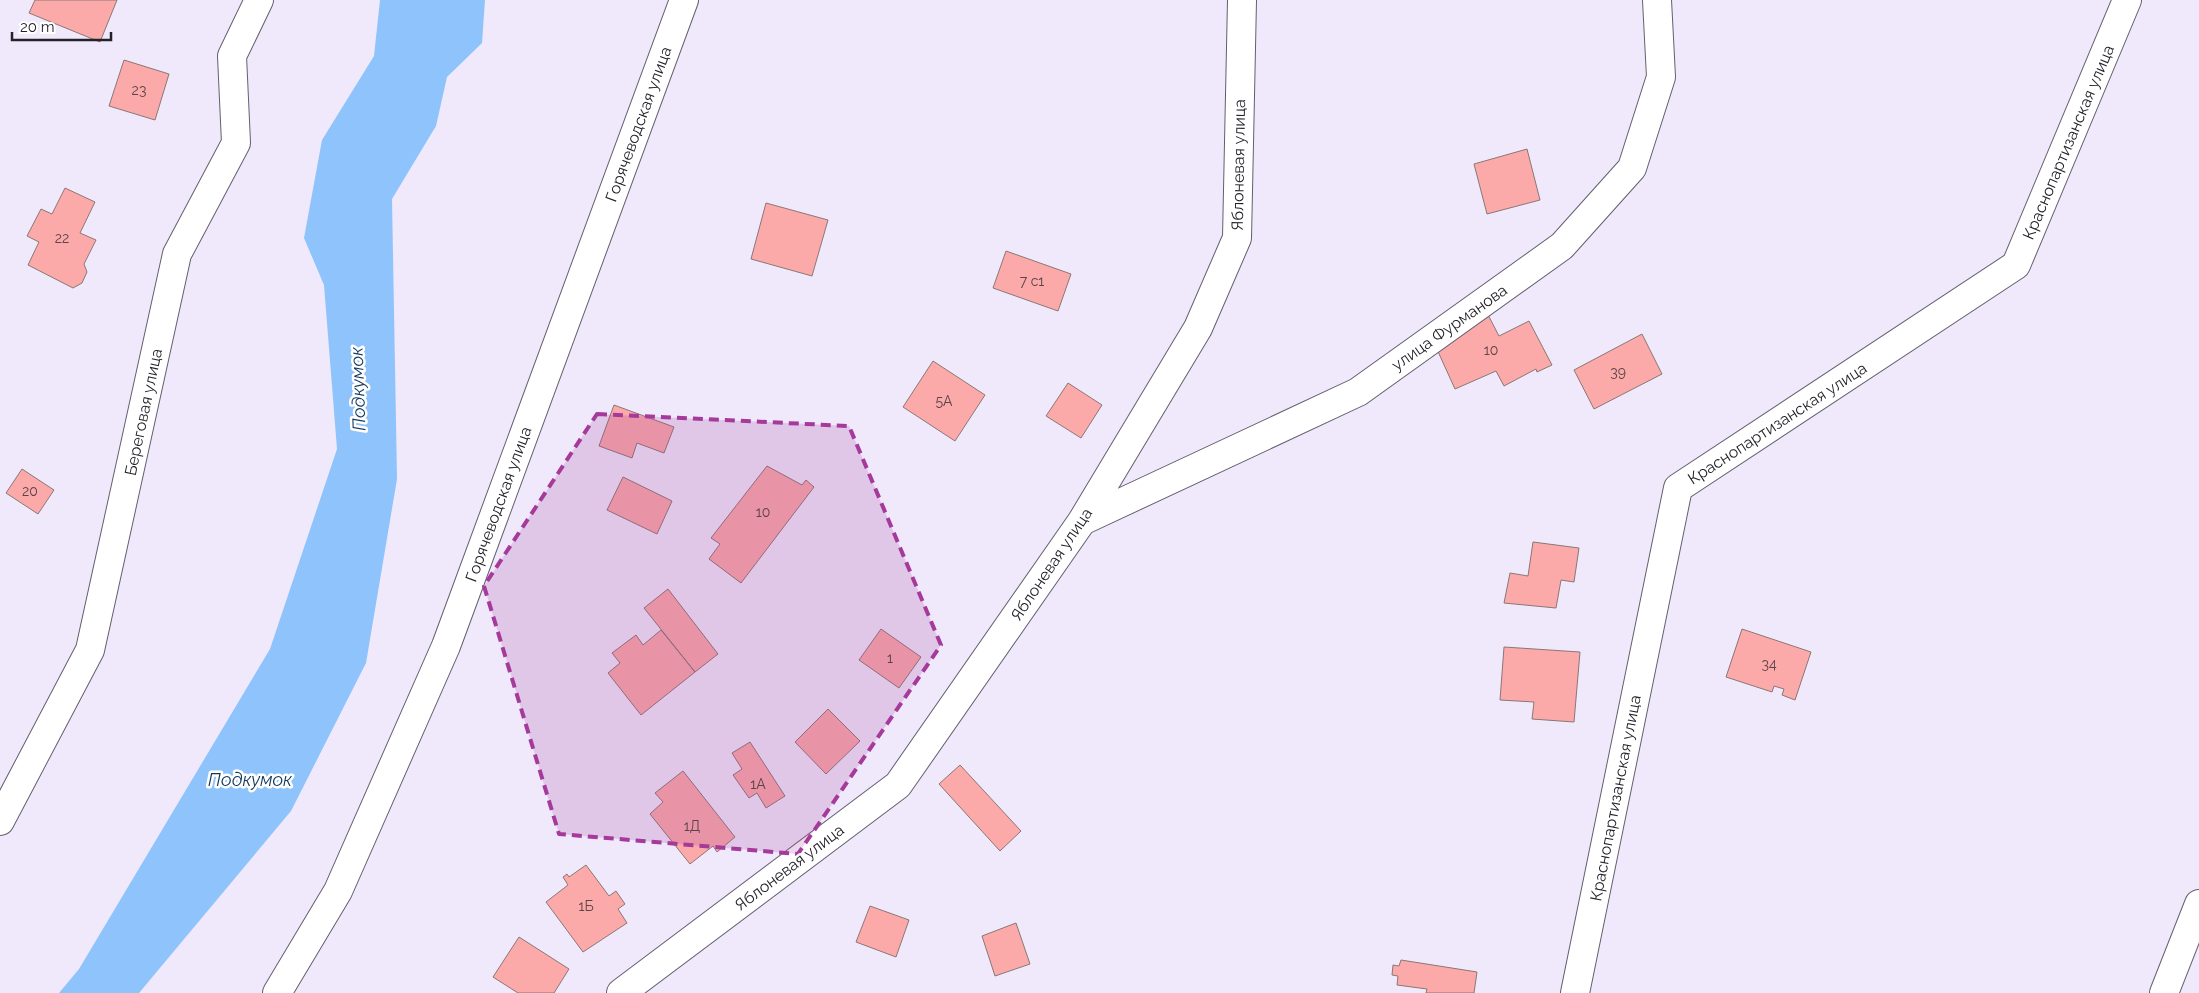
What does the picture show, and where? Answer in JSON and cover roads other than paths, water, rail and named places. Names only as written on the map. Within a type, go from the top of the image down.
[{"type":"street","name":"Береговая улица","points":[[0,821],[90,650],[177,254],[236,143],[232,56],[259,0]]},
{"type":"street","name":"Горячеводская улица","points":[[277,993],[338,891],[446,646],[684,0]]},
{"type":"street","name":"Яблоневая улица","points":[[621,993],[898,786],[1082,521],[1198,328],[1236,238],[1242,0]]},
{"type":"street","name":"улица Фурманова","points":[[1082,521],[1358,392],[1562,246],[1632,168],[1661,76],[1657,0]]},
{"type":"street","name":"Краснопартизанская улица","points":[[1576,993],[1678,488],[2016,265],[2127,0]]},
{"type":"street","points":[[2164,993],[2199,904]]},
{"type":"water","name":"Подкумок","points":[[380,0],[485,0],[482,43],[447,77],[436,126],[392,199],[397,479],[366,663],[291,811],[139,993],[59,993],[79,969],[270,649],[337,449],[324,285],[304,238],[322,140],[374,56]]}]
